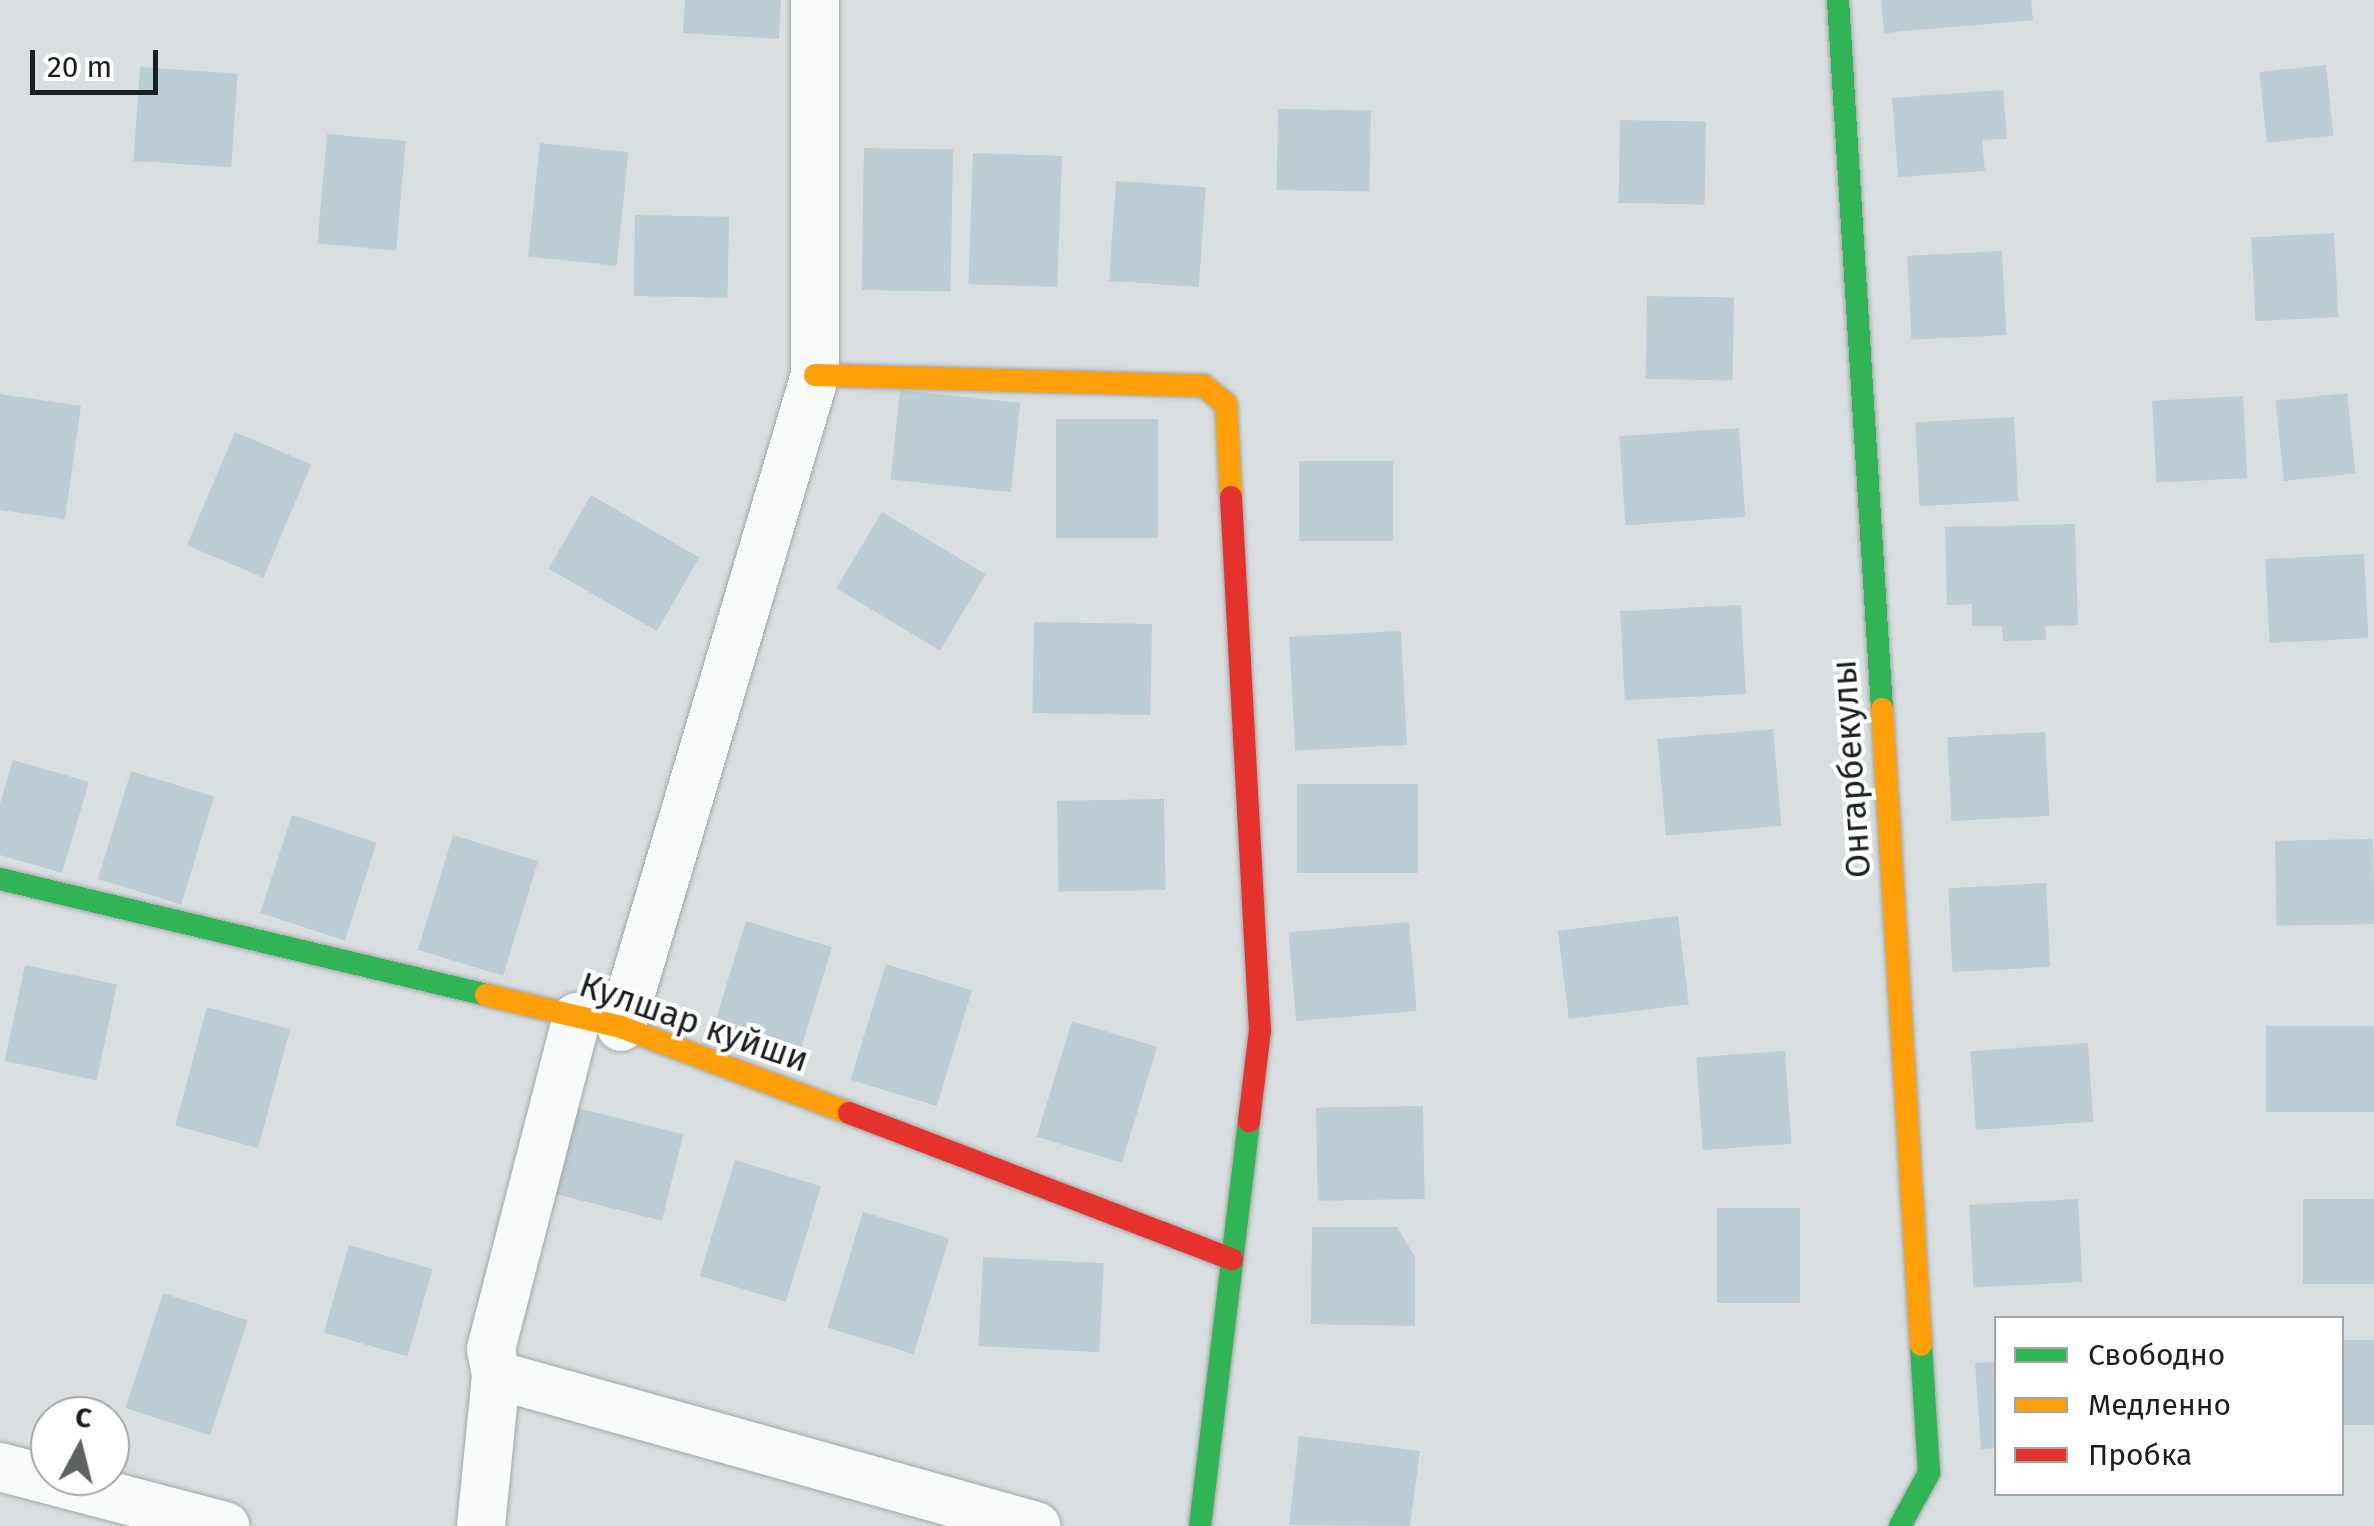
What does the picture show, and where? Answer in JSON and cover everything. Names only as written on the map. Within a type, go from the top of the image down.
[{"type":"street","points":[[482,1526],[496,1375],[492,1348],[816,375],[815,0]]},
{"type":"street","name":"Онгарбекулы","points":[[1838,0],[1930,1473],[1900,1526]]},
{"type":"street","points":[[816,375],[1204,386],[1226,404],[1260,1030],[1200,1526]]},
{"type":"street","name":"Кулшар куйши","points":[[0,880],[599,1022],[1232,1260]]},
{"type":"street","points":[[496,1375],[1036,1526]]},
{"type":"street","points":[[0,1466],[225,1526]]},
{"type":"building","points":[[685,0],[781,0],[779,39],[683,33]]},
{"type":"building","points":[[1881,0],[2031,0],[2033,20],[1884,33]]},
{"type":"building","points":[[2326,65],[2333,136],[2267,143],[2259,72]]},
{"type":"building","points":[[140,67],[238,74],[231,168],[133,161]]},
{"type":"building","points":[[2003,90],[2007,139],[1982,140],[1985,171],[1898,177],[1892,98]]},
{"type":"building","points":[[1278,109],[1371,111],[1370,192],[1277,190]]},
{"type":"building","points":[[1620,120],[1706,122],[1705,204],[1619,203]]},
{"type":"building","points":[[327,134],[406,141],[396,250],[317,244]]},
{"type":"building","points":[[540,143],[629,152],[617,266],[528,256]]},
{"type":"building","points":[[864,148],[953,150],[951,292],[862,290]]},
{"type":"building","points":[[973,153],[1062,156],[1057,287],[968,284]]},
{"type":"building","points":[[1116,181],[1206,187],[1199,287],[1109,281]]},
{"type":"building","points":[[635,215],[729,217],[728,298],[634,296]]},
{"type":"building","points":[[2334,233],[2338,317],[2256,321],[2251,237]]},
{"type":"building","points":[[2002,251],[2006,335],[1912,340],[1907,256]]},
{"type":"building","points":[[1647,296],[1734,298],[1733,381],[1646,379]]},
{"type":"building","points":[[900,390],[1020,403],[1011,492],[891,480]]},
{"type":"building","points":[[2347,393],[2355,474],[2284,481],[2275,401]]},
{"type":"building","points":[[0,394],[81,406],[65,519],[0,510]]},
{"type":"building","points":[[2243,396],[2247,478],[2156,483],[2152,401]]},
{"type":"building","points":[[2014,417],[2018,501],[1920,506],[1915,422]]},
{"type":"building","points":[[1056,419],[1158,419],[1158,538],[1056,538]]},
{"type":"building","points":[[1739,428],[1745,517],[1626,525],[1619,436]]},
{"type":"building","points":[[235,432],[311,464],[263,578],[187,545]]},
{"type":"building","points":[[1299,461],[1393,461],[1393,541],[1299,541]]},
{"type":"building","points":[[591,495],[699,558],[657,631],[548,569]]},
{"type":"building","points":[[882,512],[986,574],[940,651],[836,588]]},
{"type":"building","points":[[2075,524],[2078,625],[2045,626],[2046,640],[2003,641],[2002,626],[1972,626],[1972,604],[1947,605],[1945,527]]},
{"type":"building","points":[[2364,554],[2368,638],[2270,643],[2265,559]]},
{"type":"building","points":[[1741,605],[1746,694],[1625,700],[1620,611]]},
{"type":"building","points":[[1034,622],[1152,624],[1150,715],[1032,713]]},
{"type":"building","points":[[1401,631],[1407,745],[1295,751],[1289,637]]},
{"type":"building","points":[[1773,729],[1781,826],[1666,836],[1657,739]]},
{"type":"building","points":[[2045,732],[2049,816],[1952,821],[1947,737]]},
{"type":"building","points":[[13,760],[89,782],[62,873],[0,855],[0,804]]},
{"type":"building","points":[[131,771],[214,796],[181,904],[98,879]]},
{"type":"building","points":[[1297,784],[1418,784],[1418,873],[1297,873]]},
{"type":"building","points":[[1164,799],[1166,890],[1059,892],[1057,801]]},
{"type":"building","points":[[292,815],[377,843],[345,940],[260,913]]},
{"type":"building","points":[[453,835],[538,861],[503,976],[418,950]]},
{"type":"building","points":[[2373,839],[2374,924],[2276,926],[2275,841]]},
{"type":"building","points":[[2046,883],[2050,967],[1953,972],[1948,888]]},
{"type":"building","points":[[1678,916],[1689,1004],[1569,1019],[1558,931]]},
{"type":"building","points":[[746,921],[832,947],[797,1062],[711,1036]]},
{"type":"building","points":[[1409,922],[1417,1011],[1296,1021],[1288,933]]},
{"type":"building","points":[[886,964],[972,990],[937,1106],[851,1080]]},
{"type":"building","points":[[25,965],[117,985],[97,1080],[5,1061]]},
{"type":"building","points":[[207,1007],[290,1029],[258,1148],[175,1126]]},
{"type":"building","points":[[1072,1021],[1157,1047],[1122,1163],[1037,1137]]},
{"type":"building","points":[[2266,1026],[2374,1026],[2374,1112],[2266,1112]]},
{"type":"building","points":[[2088,1043],[2094,1122],[1976,1130],[1970,1051]]},
{"type":"building","points":[[1785,1051],[1791,1144],[1703,1150],[1696,1057]]},
{"type":"building","points":[[566,1105],[683,1134],[662,1221],[544,1191]]},
{"type":"building","points":[[1423,1106],[1425,1199],[1318,1201],[1316,1108]]},
{"type":"building","points":[[735,1160],[821,1186],[786,1302],[700,1276]]},
{"type":"building","points":[[2078,1199],[2082,1282],[1973,1288],[1969,1205]]},
{"type":"building","points":[[2303,1199],[2374,1199],[2374,1284],[2303,1284]]},
{"type":"building","points":[[1717,1208],[1800,1208],[1800,1303],[1717,1303]]},
{"type":"building","points":[[863,1212],[949,1238],[914,1354],[828,1328]]},
{"type":"building","points":[[1312,1227],[1397,1227],[1415,1257],[1415,1326],[1311,1324]]},
{"type":"building","points":[[349,1245],[433,1269],[408,1356],[324,1332]]},
{"type":"building","points":[[983,1257],[1104,1263],[1099,1352],[978,1346]]},
{"type":"building","points":[[163,1293],[248,1321],[210,1436],[130,1410],[130,1396]]},
{"type":"building","points":[[2344,1340],[2374,1340],[2374,1425],[2344,1425]]},
{"type":"building","points":[[1994,1361],[1994,1448],[1981,1449],[1975,1363]]},
{"type":"building","points":[[1299,1436],[1420,1451],[1410,1526],[1289,1525]]},
{"type":"traffic: fast","points":[[1838,0],[1882,709]]},
{"type":"traffic: fast","points":[[0,879],[486,995]]},
{"type":"traffic: fast","points":[[1200,1526],[1249,1121]]},
{"type":"traffic: fast","points":[[1900,1526],[1929,1473],[1921,1345]]},
{"type":"traffic: slow","points":[[815,375],[1204,386],[1226,404],[1231,497]]},
{"type":"traffic: slow","points":[[1882,709],[1921,1345]]},
{"type":"traffic: slow","points":[[486,995],[621,1027],[849,1113]]},
{"type":"traffic: jam","points":[[1231,497],[1260,1030],[1249,1121]]},
{"type":"traffic: jam","points":[[849,1113],[1232,1259]]}]
